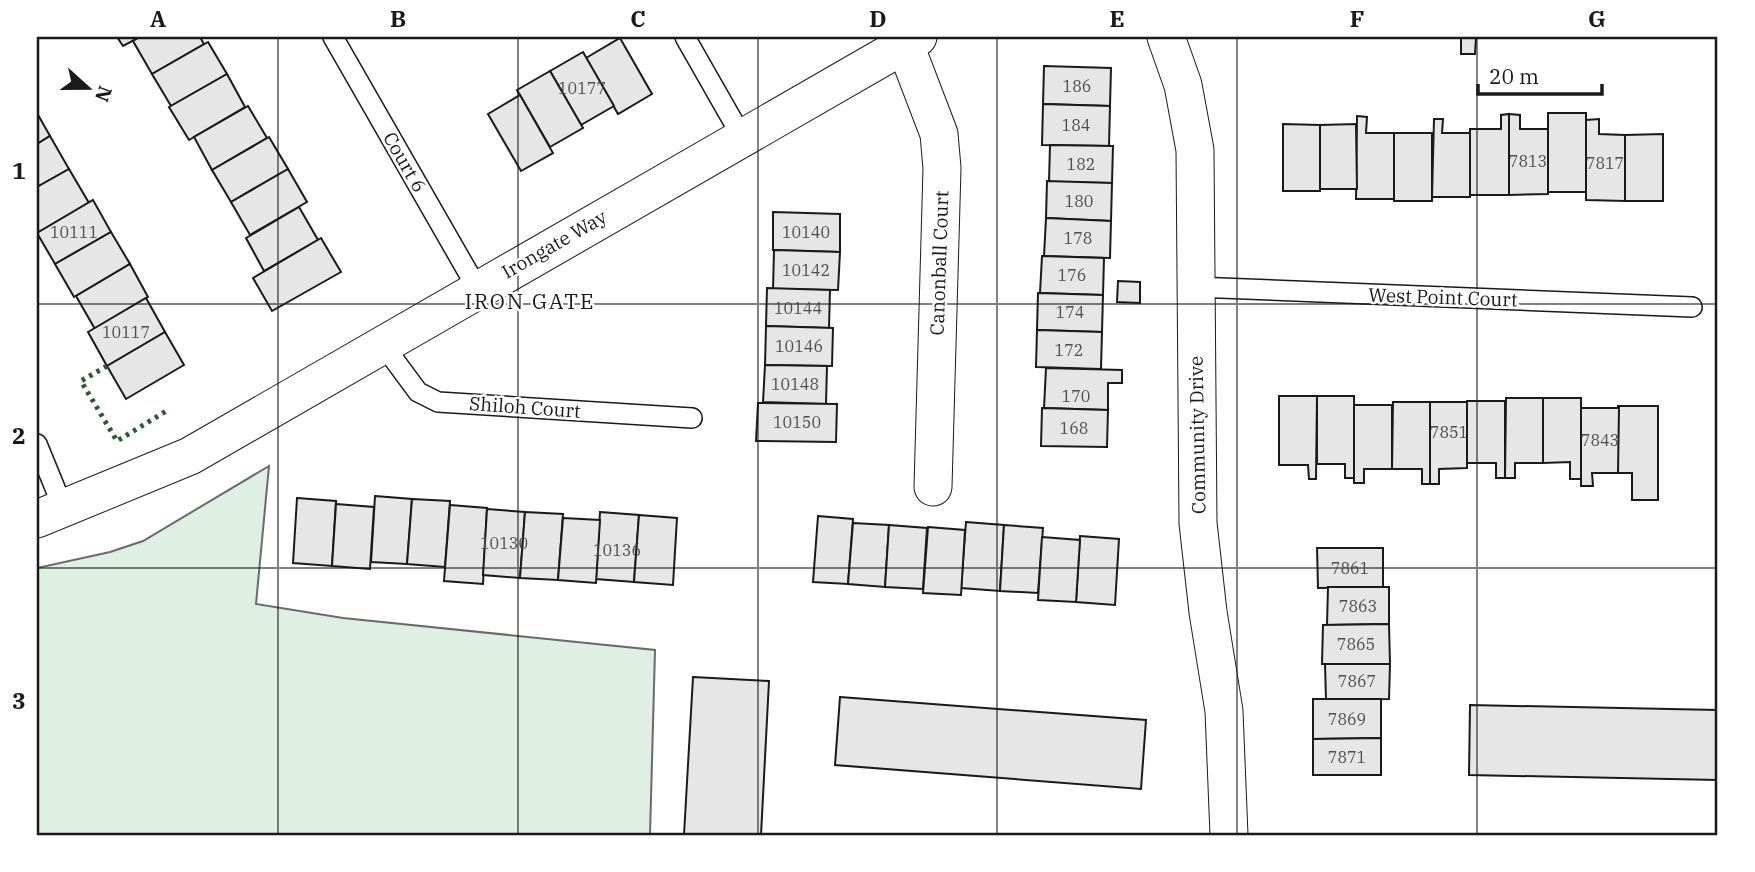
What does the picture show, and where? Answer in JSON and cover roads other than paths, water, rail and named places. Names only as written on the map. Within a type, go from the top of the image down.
[{"type":"street","name":"Community Drive","points":[[1166,37],[1183,85],[1195,149],[1198,523],[1208,612],[1224,711],[1229,835]]},
{"type":"street","name":"Irongate Way","points":[[50,514],[190,456],[384,346],[477,288],[911,41]]},
{"type":"street","name":"Canonball Court","points":[[911,41],[939,134],[942,168],[933,487]]},
{"type":"lane","name":"Court 6","points":[[333,37],[477,288]]},
{"type":"lane","points":[[685,37],[743,137]]},
{"type":"lane","name":"West Point Court","points":[[1195,287],[1692,307]]},
{"type":"lane","name":"Shiloh Court","points":[[384,346],[418,392],[438,402],[692,418]]},
{"type":"lane","points":[[37,444],[50,514]]},
{"type":"district","name":"IRON GATE","points":[[530,302]]}]
